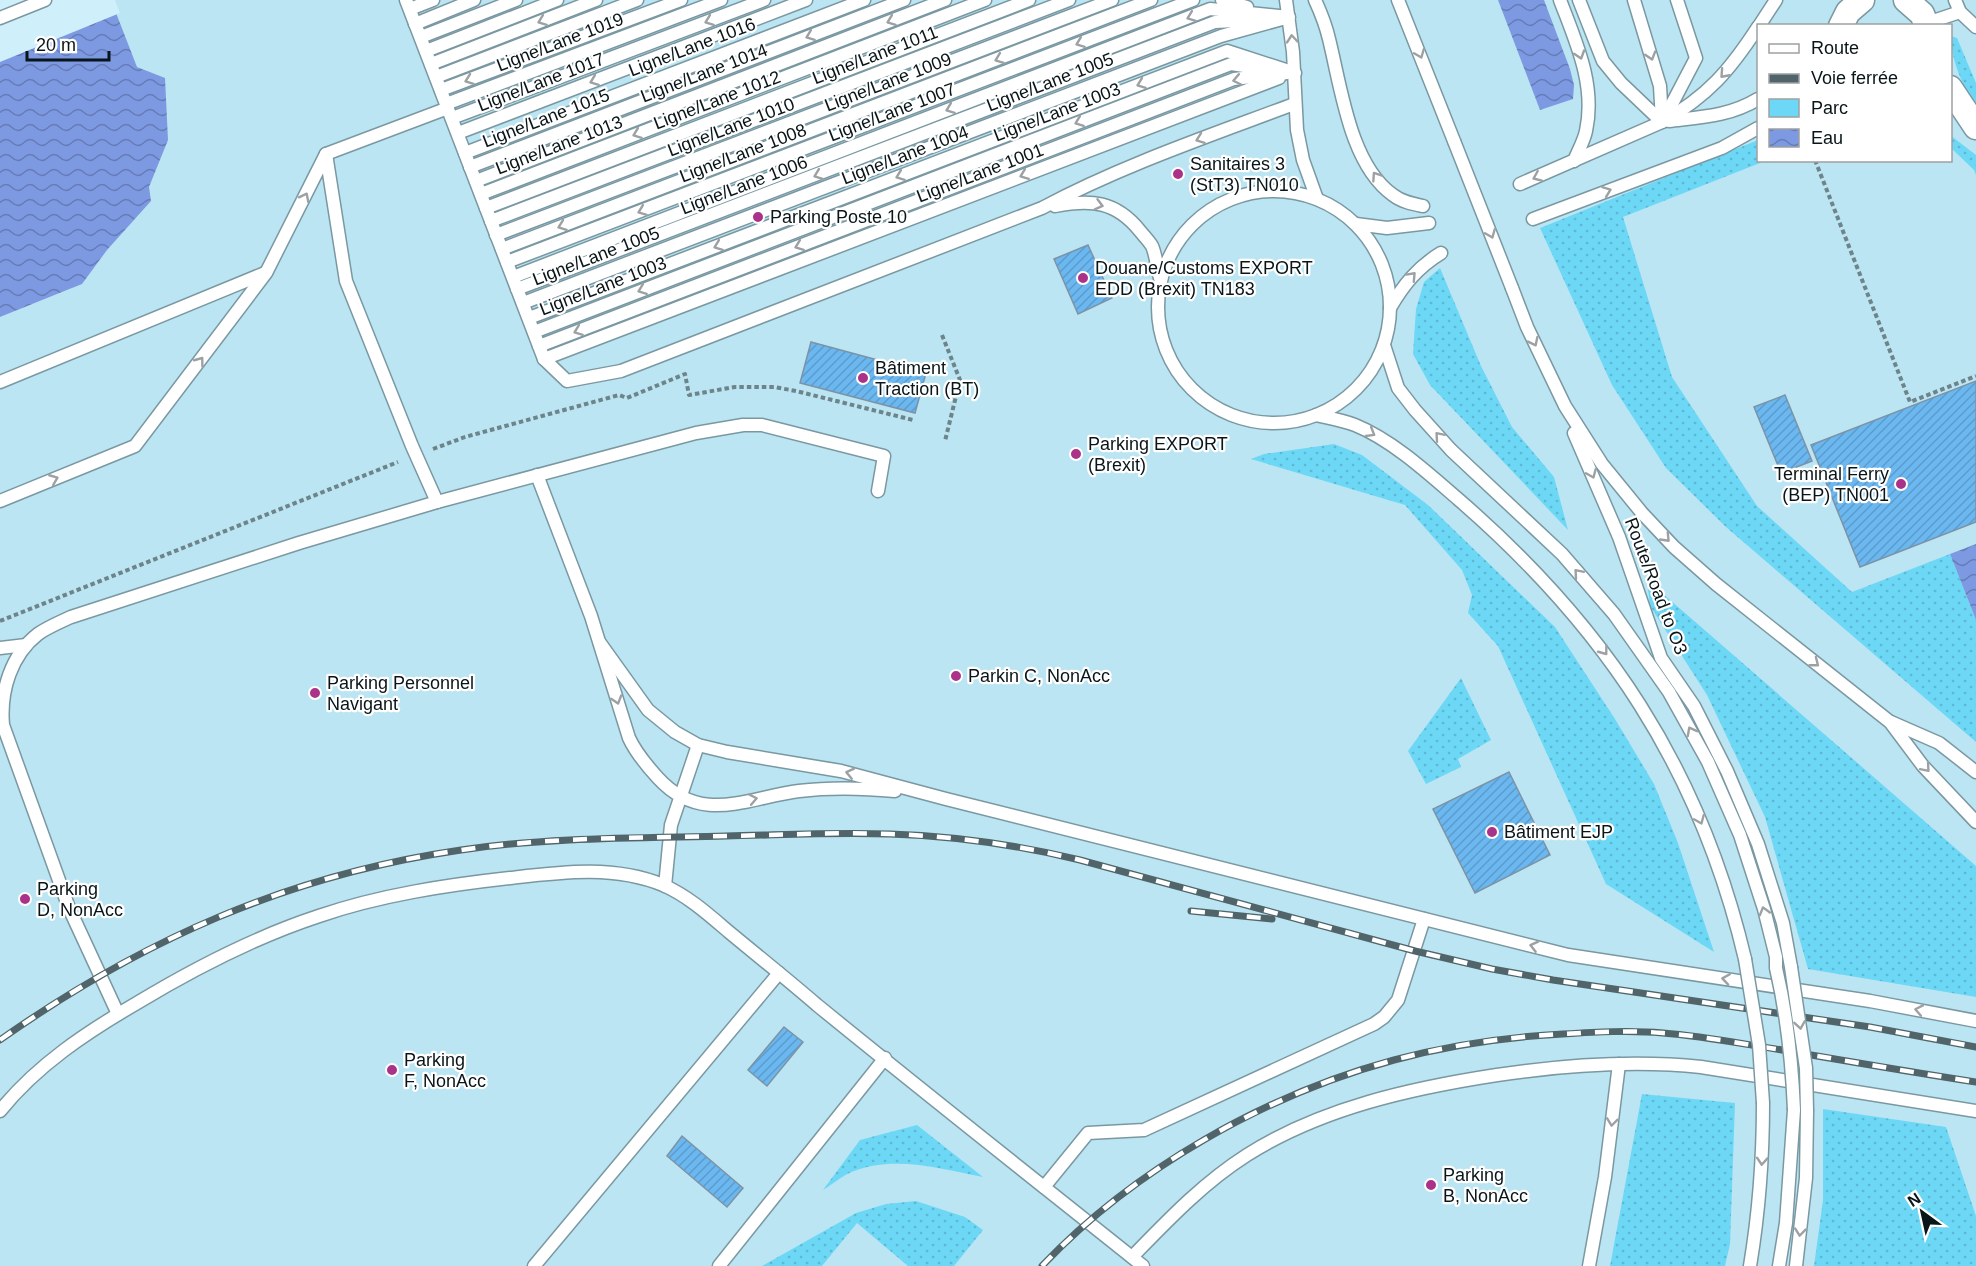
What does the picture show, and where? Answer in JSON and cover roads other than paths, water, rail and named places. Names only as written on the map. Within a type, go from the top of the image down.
[{"type":"street","points":[[1906,0],[1918,10],[1927,24]]},
{"type":"street","points":[[1952,91],[1976,127]]},
{"type":"street","points":[[1952,123],[1976,141]]},
{"type":"lane","points":[[0,18],[45,0]]},
{"type":"lane","points":[[433,0],[408,5],[544,359],[567,381],[621,371],[1042,208],[1142,160],[1294,104]]},
{"type":"lane","points":[[416,24],[474,0]]},
{"type":"lane","points":[[421,37],[516,0]]},
{"type":"lane","points":[[426,51],[557,0]]},
{"type":"lane","points":[[431,64],[596,0]]},
{"type":"lane","points":[[436,77],[637,0]]},
{"type":"lane","points":[[441,90],[681,0]]},
{"type":"lane","name":"Ligne/Lane 1019","points":[[448,110],[721,0]]},
{"type":"lane","points":[[0,501],[135,446],[266,273],[326,154],[764,0]]},
{"type":"lane","name":"Ligne/Lane 1017","points":[[458,133],[806,0]]},
{"type":"lane","name":"Ligne/Lane 1016","points":[[465,153],[864,0]]},
{"type":"lane","name":"Ligne/Lane 1015","points":[[470,167],[904,0]]},
{"type":"lane","name":"Ligne/Lane 1014","points":[[476,181],[945,0]]},
{"type":"lane","name":"Ligne/Lane 1013","points":[[481,194],[985,0]]},
{"type":"lane","name":"Ligne/Lane 1012","points":[[486,208],[1029,0]]},
{"type":"lane","name":"Ligne/Lane 1011","points":[[491,221],[1069,0]]},
{"type":"lane","name":"Ligne/Lane 1010","points":[[496,235],[1112,0]]},
{"type":"lane","name":"Ligne/Lane 1009","points":[[502,249],[1151,0]]},
{"type":"lane","name":"Ligne/Lane 1008","points":[[507,262],[1193,0]]},
{"type":"lane","points":[[1222,0],[1289,17]]},
{"type":"lane","points":[[1286,0],[1295,73],[1294,104],[1297,130],[1303,160],[1317,199]]},
{"type":"lane","points":[[1316,0],[1329,38],[1347,119],[1367,163],[1393,196],[1423,206]]},
{"type":"lane","points":[[1398,0],[1527,327],[1552,382],[1602,464],[1641,513],[1674,547],[1716,584],[1890,722],[1923,766],[1976,822]]},
{"type":"lane","points":[[1560,0],[1582,59],[1588,87],[1586,130],[1574,161]]},
{"type":"lane","points":[[1579,0],[1603,61],[1621,84],[1662,122],[1722,115],[1741,109],[1757,100]]},
{"type":"lane","points":[[1634,0],[1660,86],[1662,122]]},
{"type":"lane","points":[[1662,122],[1696,58],[1677,0]]},
{"type":"lane","points":[[1760,24],[1776,0]]},
{"type":"lane","points":[[1955,0],[1960,12],[1976,27]]},
{"type":"lane","name":"Ligne/Lane 1007","points":[[513,277],[1210,9],[1289,17]]},
{"type":"lane","points":[[1927,24],[1960,12]]},
{"type":"lane","name":"Ligne/Lane 1006","points":[[517,289],[1215,22],[1289,17]]},
{"type":"lane","name":"Ligne/Lane 1005","points":[[523,303],[1221,36],[1289,17]]},
{"type":"lane","points":[[1520,184],[1662,122],[1683,110],[1712,88],[1735,61],[1757,29]]},
{"type":"lane","name":"Ligne/Lane 1004","points":[[529,318],[1227,51],[1295,73]]},
{"type":"lane","name":"Ligne/Lane 1003","points":[[534,332],[1231,64],[1295,73]]},
{"type":"lane","points":[[539,346],[1234,79],[1295,73]]},
{"type":"lane","name":"Ligne/Lane 1001","points":[[544,359],[1295,73]]},
{"type":"lane","points":[[1533,219],[1722,148],[1757,129]]},
{"type":"lane","points":[[326,154],[346,281],[415,455],[437,501]]},
{"type":"lane","points":[[1278,190],[1305,194],[1317,199],[1338,210],[1356,224],[1371,242],[1382,262],[1388,285],[1390,308],[1388,333],[1384,345],[1373,368],[1358,388],[1338,404],[1316,416],[1291,422],[1253,422],[1218,409],[1197,395],[1176,371],[1163,343],[1157,312],[1160,280],[1170,255],[1184,233],[1203,214],[1227,201],[1252,192],[1278,190]]},
{"type":"lane","points":[[1042,208],[1081,201],[1117,210],[1129,218],[1152,246],[1160,280]]},
{"type":"lane","points":[[1356,224],[1387,228],[1429,223]]},
{"type":"lane","points":[[1390,308],[1411,277],[1441,253]]},
{"type":"lane","points":[[0,382],[266,273]]},
{"type":"lane","points":[[1384,345],[1398,388],[1415,410],[1451,450],[1562,554],[1614,614],[1669,692],[1708,762],[1740,835],[1764,909],[1776,957],[1790,1052],[1794,1110],[1786,1222],[1779,1266]]},
{"type":"lane","name":"Route/Road to O3","points":[[1552,382],[1619,537],[1661,658],[1694,706],[1727,771],[1758,844],[1783,923],[1806,1068],[1806,1178],[1796,1266]]},
{"type":"lane","points":[[1316,416],[1341,420],[1368,431],[1428,474],[1521,556],[1594,638],[1612,662],[1648,717],[1670,757],[1694,806],[1726,892],[1745,959],[1759,1045],[1763,1148],[1760,1196],[1750,1266]]},
{"type":"lane","points":[[118,1014],[69,908],[3,725],[1,703],[4,686],[16,659],[26,645],[39,634],[71,617],[299,543],[437,501],[696,433],[743,425],[762,425],[884,456],[878,491]]},
{"type":"lane","points":[[537,475],[600,644],[633,748],[662,782],[680,798],[712,806],[798,791],[848,787],[926,794]]},
{"type":"lane","points":[[600,644],[648,710],[675,732],[698,745],[841,771],[1569,955],[1870,1001],[1976,1021]]},
{"type":"lane","points":[[0,648],[26,645]]},
{"type":"lane","points":[[1890,722],[1940,743],[1976,772]]},
{"type":"lane","points":[[665,886],[669,838],[698,745]]},
{"type":"lane","points":[[0,1111],[45,1065],[118,1014],[192,971],[259,938],[354,906],[485,881],[568,872],[605,871],[636,876],[665,886],[695,903],[1143,1266]]},
{"type":"lane","points":[[1044,1187],[1088,1133],[1144,1130],[1374,1024],[1384,1017],[1398,1000],[1424,919]]},
{"type":"lane","points":[[534,1266],[779,973]]},
{"type":"lane","points":[[720,1265],[885,1058]]},
{"type":"lane","points":[[1589,1266],[1605,1177],[1619,1064]]},
{"type":"lane","points":[[1132,1257],[1180,1207],[1229,1167],[1277,1139],[1335,1114],[1386,1097],[1466,1080],[1563,1067],[1667,1064],[1701,1067],[1976,1110]]},
{"type":"water","points":[[0,0],[111,0],[137,67],[165,78],[168,140],[149,187],[151,201],[107,250],[82,284],[0,317]]},
{"type":"water","points":[[1498,0],[1544,0],[1570,69],[1574,85],[1573,99],[1540,110]]},
{"type":"water","points":[[1976,544],[1976,620],[1950,554]]},
{"type":"railway","points":[[0,1040],[53,1004],[108,972],[219,917],[336,876],[397,861],[461,850],[560,840],[849,833],[938,837],[1033,850],[1080,860],[1415,951],[1492,969],[1870,1027],[1976,1047]]},
{"type":"railway","points":[[1191,911],[1272,919]]},
{"type":"railway","points":[[1042,1266],[1078,1231],[1118,1198],[1160,1167],[1204,1140],[1298,1093],[1394,1060],[1436,1050],[1478,1042],[1542,1035],[1651,1032],[1723,1040],[1976,1082]]},
{"type":"place","name":"Sanitaires 3 (StT3) TN010","points":[[1178,174]]},
{"type":"place","name":"Parking Poste 10","points":[[758,217]]},
{"type":"place","name":"Douane/Customs EXPORT EDD (Brexit) TN183","points":[[1083,278]]},
{"type":"place","name":"Bâtiment Traction (BT)","points":[[863,378]]},
{"type":"place","name":"Parking EXPORT (Brexit)","points":[[1076,454]]},
{"type":"place","name":"Terminal Ferry (BEP) TN001","points":[[1901,484]]},
{"type":"place","name":"Parkin C, NonAcc","points":[[956,676]]},
{"type":"place","name":"Parking Personnel Navigant","points":[[315,693]]},
{"type":"place","name":"Bâtiment EJP","points":[[1492,832]]},
{"type":"place","name":"Parking D, NonAcc","points":[[25,899]]},
{"type":"place","name":"Parking F, NonAcc","points":[[392,1070]]},
{"type":"place","name":"Parking B, NonAcc","points":[[1431,1185]]}]
